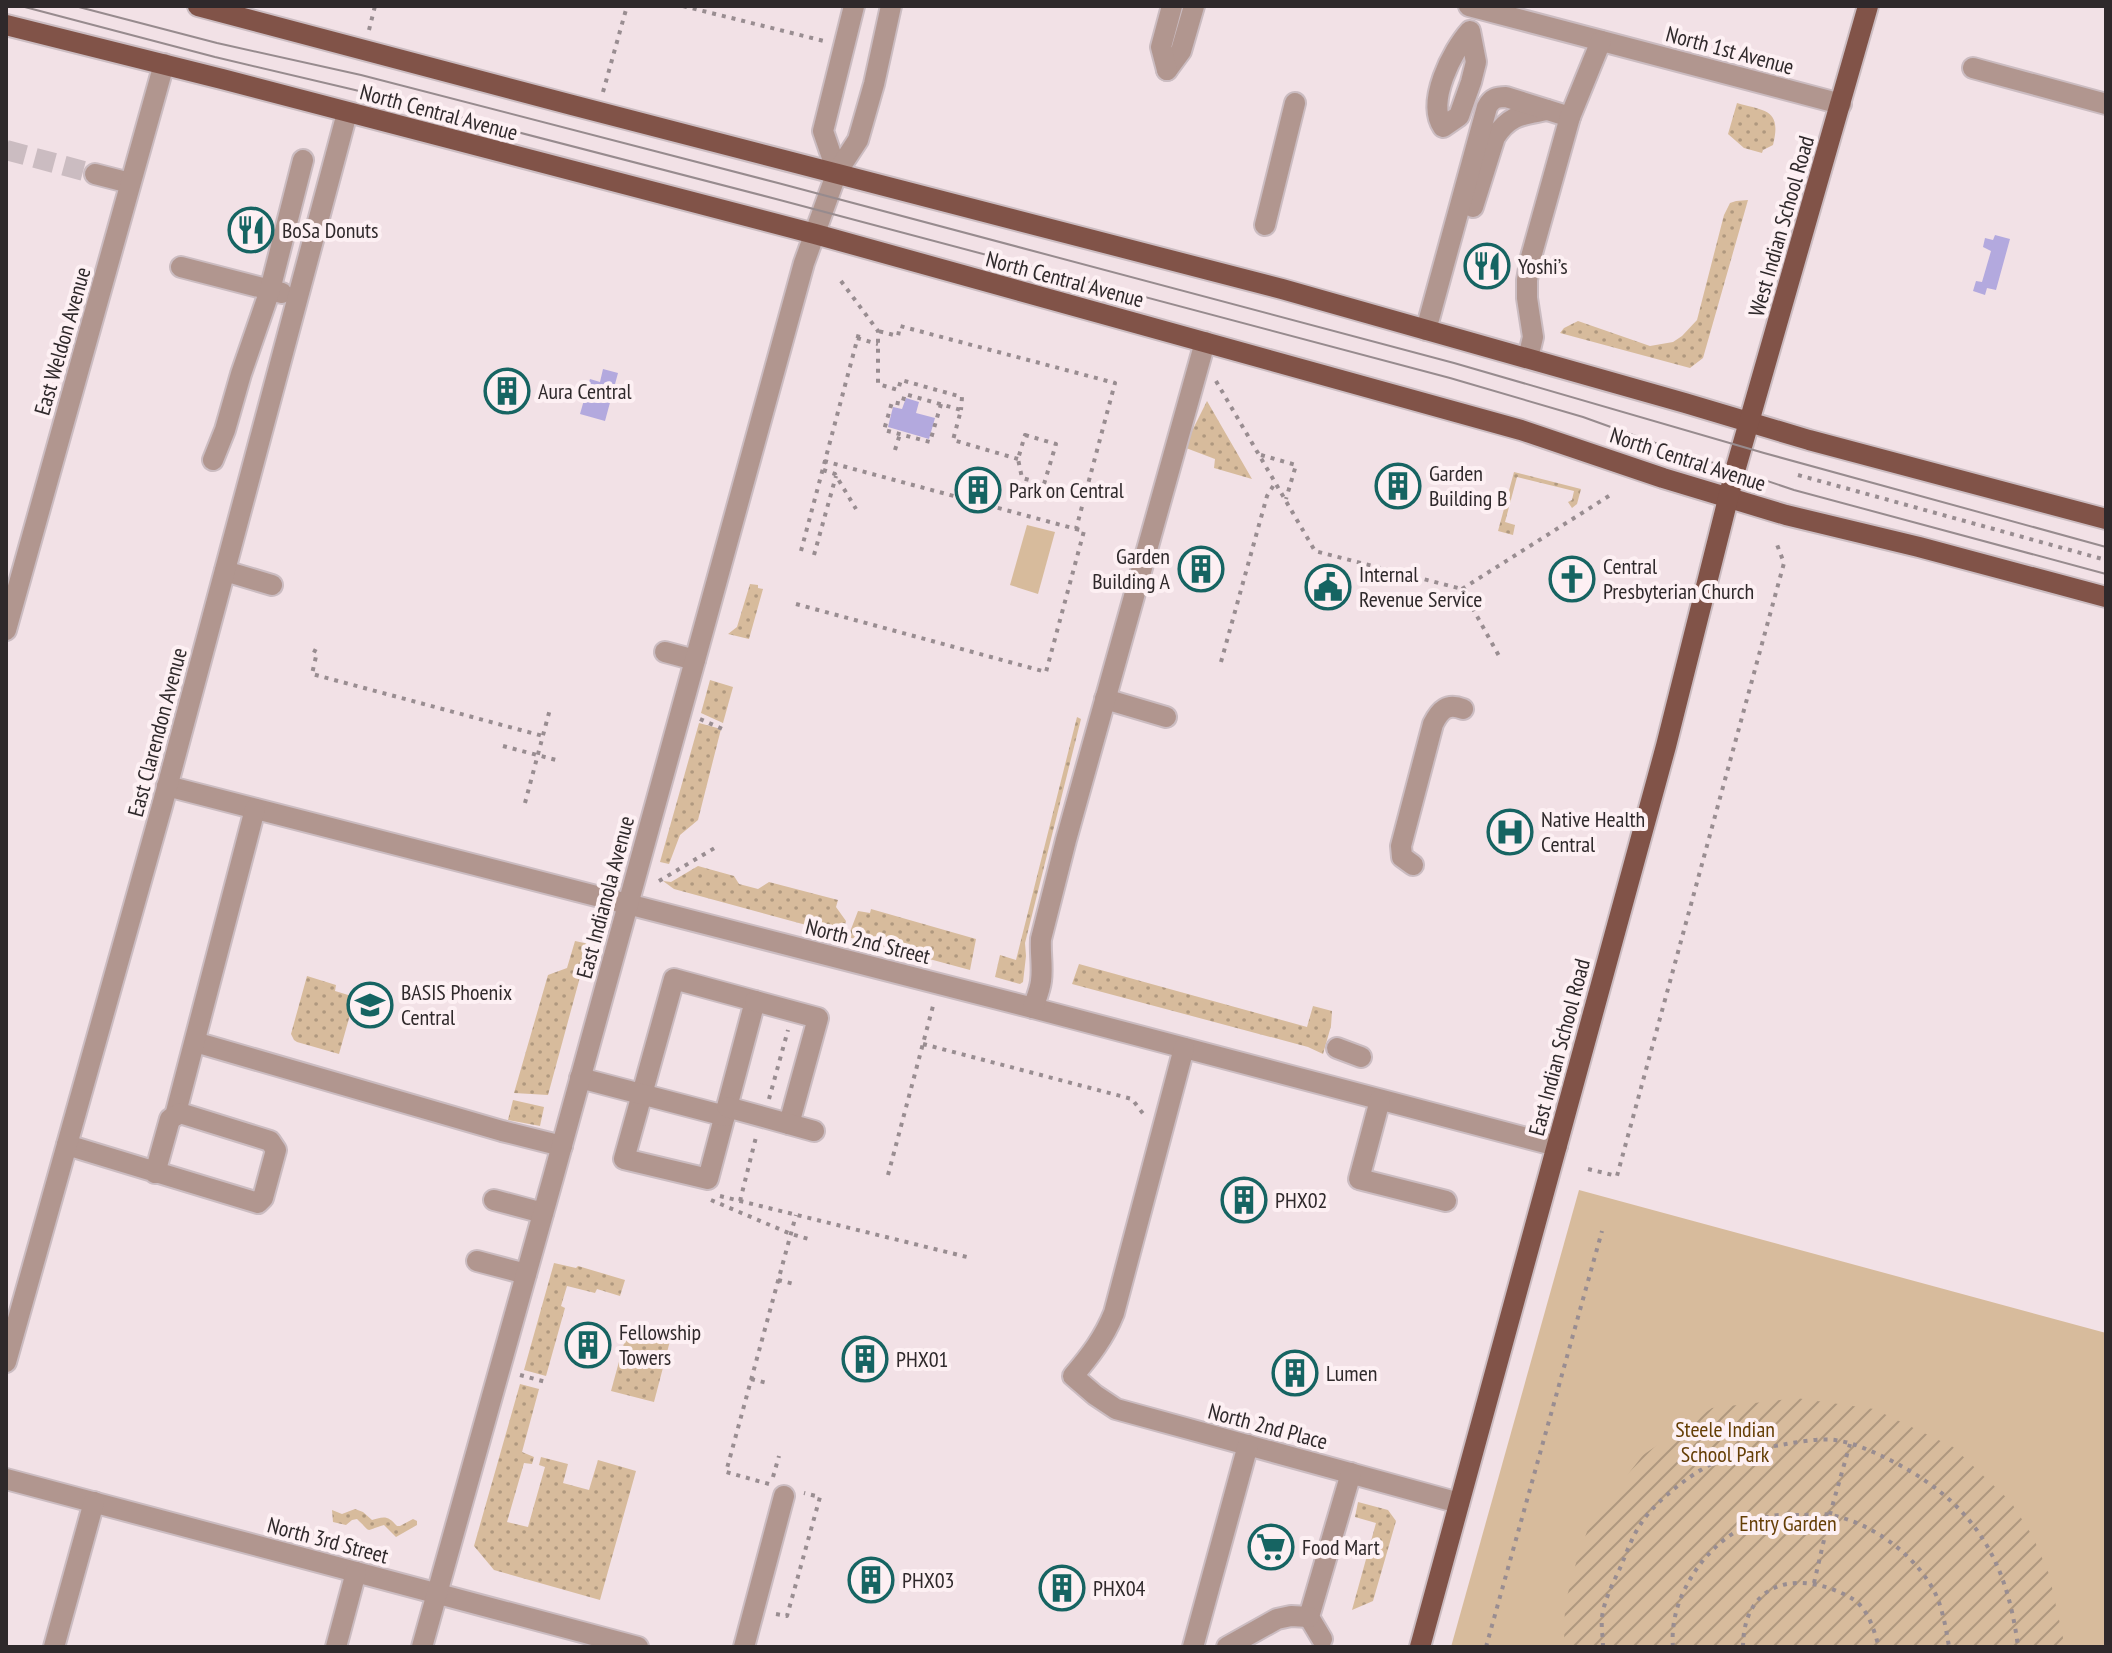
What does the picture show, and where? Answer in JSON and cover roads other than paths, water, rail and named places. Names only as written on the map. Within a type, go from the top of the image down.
[{"type":"main road","name":"West Indian School Road","points":[[1739,458],[1868,6]]},
{"type":"main road","name":"North Central Avenue","points":[[210,8],[1282,289],[1809,440],[2106,519]]},
{"type":"main road","name":"North Central Avenue","points":[[6,25],[815,234],[1521,430],[1786,515],[2106,597]]},
{"type":"main road","name":"East Indian School Road","points":[[1420,1647],[1666,746],[1739,458]]},
{"type":"street","points":[[837,172],[823,131],[854,6]]},
{"type":"street","name":"East Indianola Avenue","points":[[422,1647],[804,263],[837,172],[858,140],[891,6]]},
{"type":"street","points":[[1172,6],[1161,47],[1167,70],[1181,51],[1194,6]]},
{"type":"street","name":"North 1st Avenue","points":[[1469,6],[1841,104]]},
{"type":"street","points":[[1528,358],[1533,337],[1527,298],[1531,257],[1570,117],[1601,41]]},
{"type":"street","name":"East Weldon Avenue","points":[[6,630],[164,64]]},
{"type":"street","points":[[1973,68],[2106,104]]},
{"type":"street","points":[[1426,330],[1491,101],[1506,97],[1570,117]]},
{"type":"street","points":[[1265,225],[1295,103]]},
{"type":"street","name":"East Clarendon Avenue","points":[[6,1362],[167,786],[347,113]]},
{"type":"street","points":[[213,460],[270,290],[303,160]]},
{"type":"street","points":[[95,174],[130,183]]},
{"type":"street","points":[[181,267],[298,297]]},
{"type":"street","points":[[1033,1008],[1041,984],[1040,953],[1058,906],[1105,699],[1205,342]]},
{"type":"street","points":[[225,571],[272,585]]},
{"type":"street","points":[[665,652],[695,660]]},
{"type":"street","points":[[1105,699],[1166,717]]},
{"type":"street","points":[[1413,865],[1402,857],[1401,846],[1433,724],[1447,707],[1463,709]]},
{"type":"street","name":"North 2nd Street","points":[[167,786],[1557,1146]]},
{"type":"street","points":[[175,1116],[255,809]]},
{"type":"street","points":[[755,1001],[708,1179],[624,1159],[674,979],[818,1018],[789,1124]]},
{"type":"street","points":[[195,1042],[562,1146]]},
{"type":"street","name":"North 2nd Place","points":[[1184,1048],[1114,1313],[1104,1336],[1073,1376],[1116,1409],[1459,1503]]},
{"type":"street","points":[[1337,1048],[1361,1057]]},
{"type":"street","points":[[580,1078],[814,1131]]},
{"type":"street","points":[[1380,1100],[1359,1179],[1446,1201]]},
{"type":"street","points":[[67,1145],[155,1173],[258,1203],[263,1198],[276,1150],[270,1141],[180,1113],[170,1119],[155,1173]]},
{"type":"street","points":[[494,1200],[543,1213]]},
{"type":"street","points":[[477,1261],[526,1274]]},
{"type":"street","points":[[1193,1647],[1248,1445]]},
{"type":"street","points":[[1322,1639],[1309,1617],[1351,1473]]},
{"type":"street","name":"North 3rd Street","points":[[6,1479],[627,1646]]},
{"type":"street","points":[[744,1647],[790,1493]]},
{"type":"street","points":[[54,1647],[94,1502]]},
{"type":"street","points":[[336,1647],[356,1572]]},
{"type":"street","points":[[1227,1647],[1277,1619],[1309,1617]]},
{"type":"tunnel","points":[[6,150],[95,174]]},
{"type":"tram line","points":[[21,6],[776,199],[1450,378],[1583,417],[1794,490],[2106,574]]},
{"type":"tram line","points":[[75,6],[217,43],[361,75],[1454,363],[1764,453],[2106,547]]},
{"type":"place","name":"BoSa Donuts","points":[[251,230]]},
{"type":"place","name":"Yoshi’s","points":[[1487,266]]},
{"type":"place","name":"Aura Central","points":[[507,391]]},
{"type":"place","name":"Garden Building B","points":[[1398,486]]},
{"type":"place","name":"Park on Central","points":[[978,490]]},
{"type":"place","name":"Garden Building A","points":[[1201,569]]},
{"type":"place","name":"Central Presbyterian Church","points":[[1572,579]]},
{"type":"place","name":"Internal Revenue Service","points":[[1328,587]]},
{"type":"place","name":"Native Health Central","points":[[1510,832]]},
{"type":"place","name":"BASIS Phoenix Central","points":[[370,1005]]},
{"type":"place","name":"PHX02","points":[[1244,1200]]},
{"type":"place","name":"Fellowship Towers","points":[[588,1345]]},
{"type":"place","name":"PHX01","points":[[865,1359]]},
{"type":"place","name":"Lumen","points":[[1295,1373]]},
{"type":"place","name":"Food Mart","points":[[1271,1547]]},
{"type":"place","name":"PHX03","points":[[871,1580]]},
{"type":"place","name":"PHX04","points":[[1062,1588]]},
{"type":"park label","name":"Steele Indian School Park","points":[[1725,1442]]},
{"type":"park label","name":"Entry Garden","points":[[1788,1523]]}]
